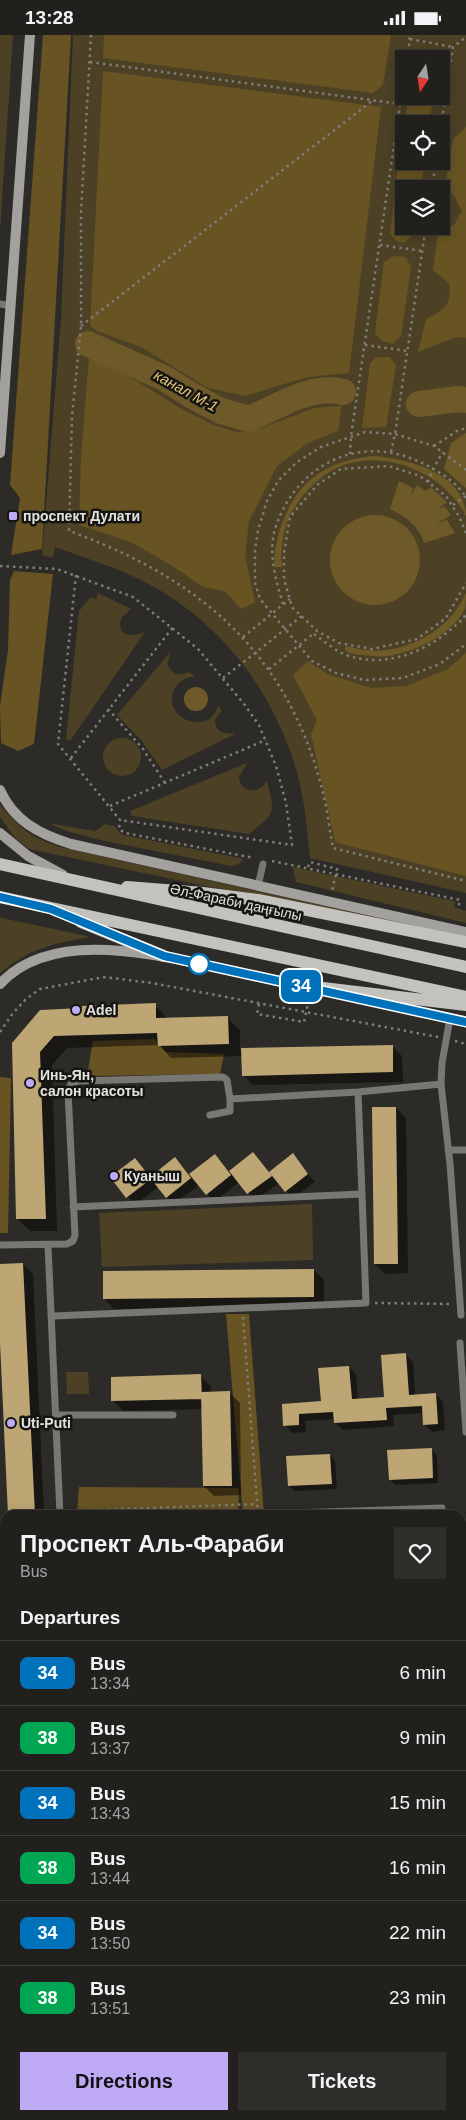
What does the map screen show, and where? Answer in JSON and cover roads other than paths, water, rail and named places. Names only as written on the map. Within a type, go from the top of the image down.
[{"type":"main road","name":"Әл-Фараби даңғылы","points":[[0,864],[466,967]]},
{"type":"main road","points":[[80,883],[203,893],[258,900],[466,942]]},
{"type":"main road","points":[[0,897],[466,997]]},
{"type":"main road","points":[[51,909],[164,956]]},
{"type":"main road","points":[[298,985],[466,1005]]},
{"type":"street","points":[[0,453],[5,305],[30,35]]},
{"type":"street","points":[[0,790],[5,802],[30,828],[71,845],[466,932]]},
{"type":"street","points":[[0,833],[28,856],[80,883]]},
{"type":"street","points":[[0,985],[9,974],[28,963],[87,949],[123,951],[164,956],[466,1022]]},
{"type":"lane","points":[[258,885],[264,861]]},
{"type":"lane","points":[[450,1018],[441,1084],[461,1315]]},
{"type":"lane","points":[[0,1245],[67,1244],[73,1241],[68,1091],[71,1084],[78,1081],[223,1077],[227,1080],[230,1111],[210,1115]]},
{"type":"lane","points":[[230,1099],[358,1092],[441,1084]]},
{"type":"lane","points":[[53,1316],[366,1303],[358,1092]]},
{"type":"lane","points":[[448,1150],[466,1149]]},
{"type":"lane","points":[[73,1207],[362,1194]]},
{"type":"lane","points":[[48,1245],[53,1316],[60,1510]]},
{"type":"lane","points":[[460,1343],[466,1433]]},
{"type":"lane","points":[[57,1415],[173,1415]]},
{"type":"lane","points":[[383,1510],[442,1508]]},
{"type":"waterway","name":"канал М-1","points":[[88,344],[164,378],[221,411],[249,419],[306,394],[331,390],[343,392]]},
{"type":"waterway","name":"канал М-1","points":[[419,404],[458,399],[466,400]]},
{"type":"place","name":"проспект Дулати","points":[[13,516]]},
{"type":"place","name":"Adel","points":[[76,1010]]},
{"type":"place","name":"Инь-Ян, салон красоты","points":[[30,1083]]},
{"type":"place","name":"Куаныш","points":[[114,1176]]},
{"type":"place","name":"Uti-Puti","points":[[11,1423]]}]
